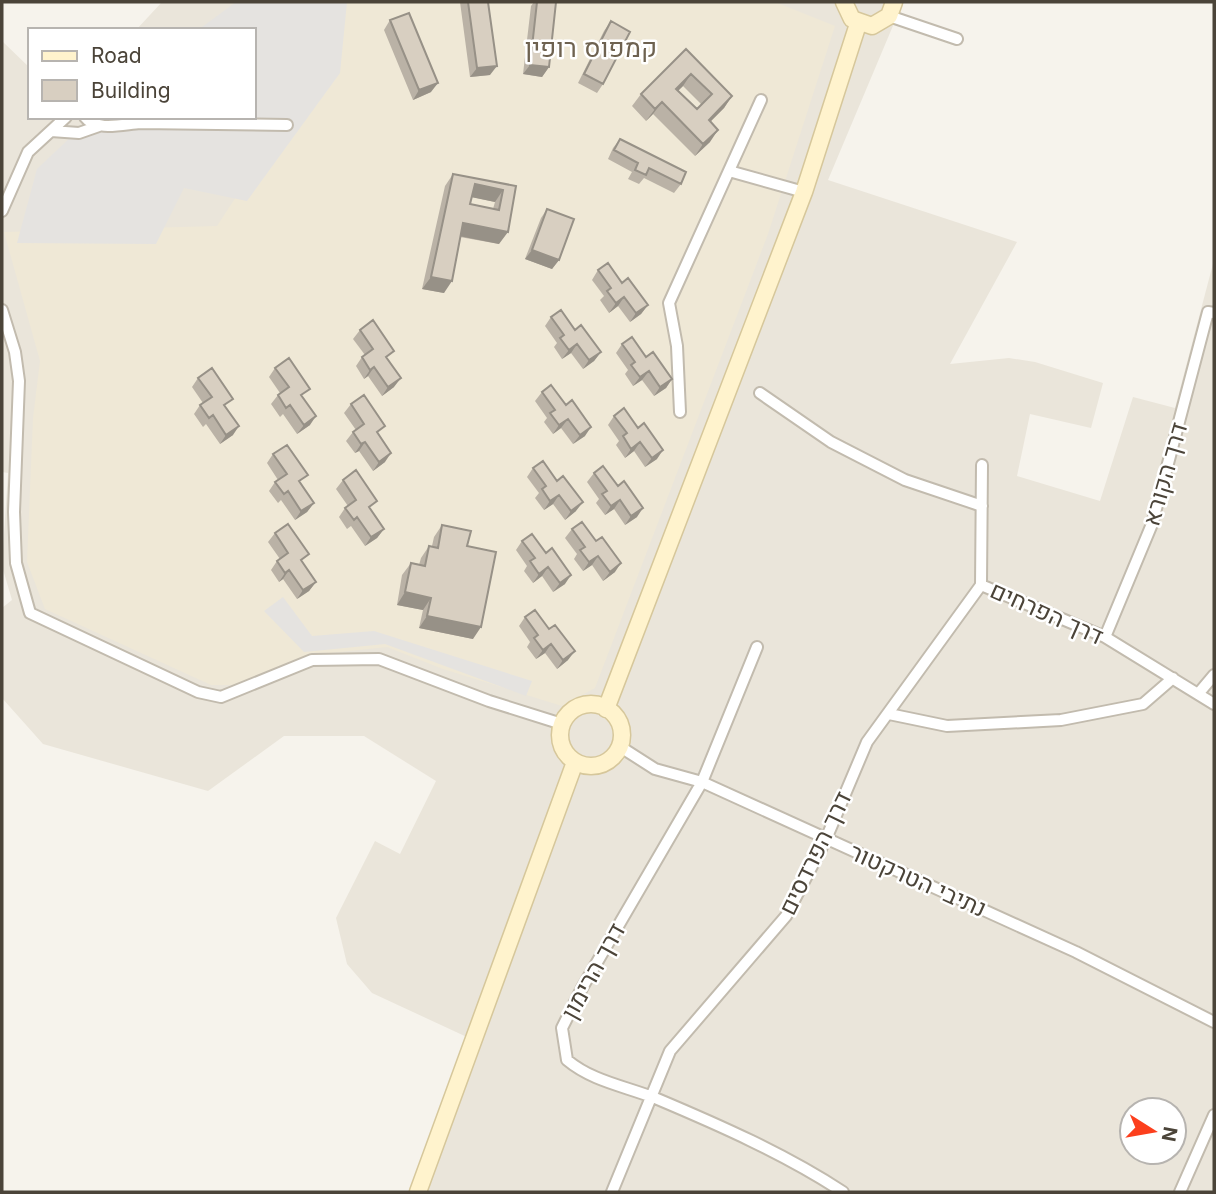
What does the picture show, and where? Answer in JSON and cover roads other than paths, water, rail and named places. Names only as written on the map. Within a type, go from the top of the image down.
[{"type":"main road","points":[[844,2],[847,13],[858,24],[872,26],[892,9]]},
{"type":"main road","points":[[606,709],[804,192],[858,24]]},
{"type":"main road","points":[[586,705],[606,709],[618,721],[620,746],[615,754],[601,764],[584,765],[575,762],[563,750],[560,732],[562,724],[568,715],[586,705]]},
{"type":"main road","points":[[418,1192],[575,762]]},
{"type":"street","points":[[892,9],[957,39]]},
{"type":"street","points":[[680,412],[677,346],[669,303],[761,100]]},
{"type":"street","points":[[2,211],[28,152],[64,119]]},
{"type":"street","points":[[88,119],[99,126]]},
{"type":"street","points":[[51,131],[79,133],[99,126],[140,120],[287,125]]},
{"type":"street","points":[[729,171],[804,192]]},
{"type":"street","points":[[2,310],[15,352],[19,381],[13,512],[16,563],[30,613],[198,692],[220,697],[312,660],[379,659],[489,701],[562,724]]},
{"type":"street","name":"דרך הקורא","points":[[1105,637],[1152,524],[1208,312],[1214,313]]},
{"type":"street","points":[[760,393],[831,442],[905,480],[982,506]]},
{"type":"street","name":"דרך הפרחים","points":[[982,465],[981,585],[1105,637],[1214,704]]},
{"type":"street","name":"דרך הפרדסים","points":[[612,1192],[670,1051],[786,916],[826,839],[867,741],[981,585]]},
{"type":"street","name":"דרך הרימון","points":[[757,648],[702,782],[582,988],[562,1028],[567,1060],[582,1073],[653,1097],[800,1166],[843,1192]]},
{"type":"street","points":[[1198,694],[1214,675]]},
{"type":"street","points":[[889,714],[947,726],[1062,720],[1143,704],[1173,678]]},
{"type":"street","name":"נתיבי הטרקטור","points":[[620,746],[655,769],[702,782],[1076,953],[1214,1022]]},
{"type":"street","points":[[1181,1192],[1214,1115]]},
{"type":"district","name":"קמפוס רופין","points":[[591,47]]}]
